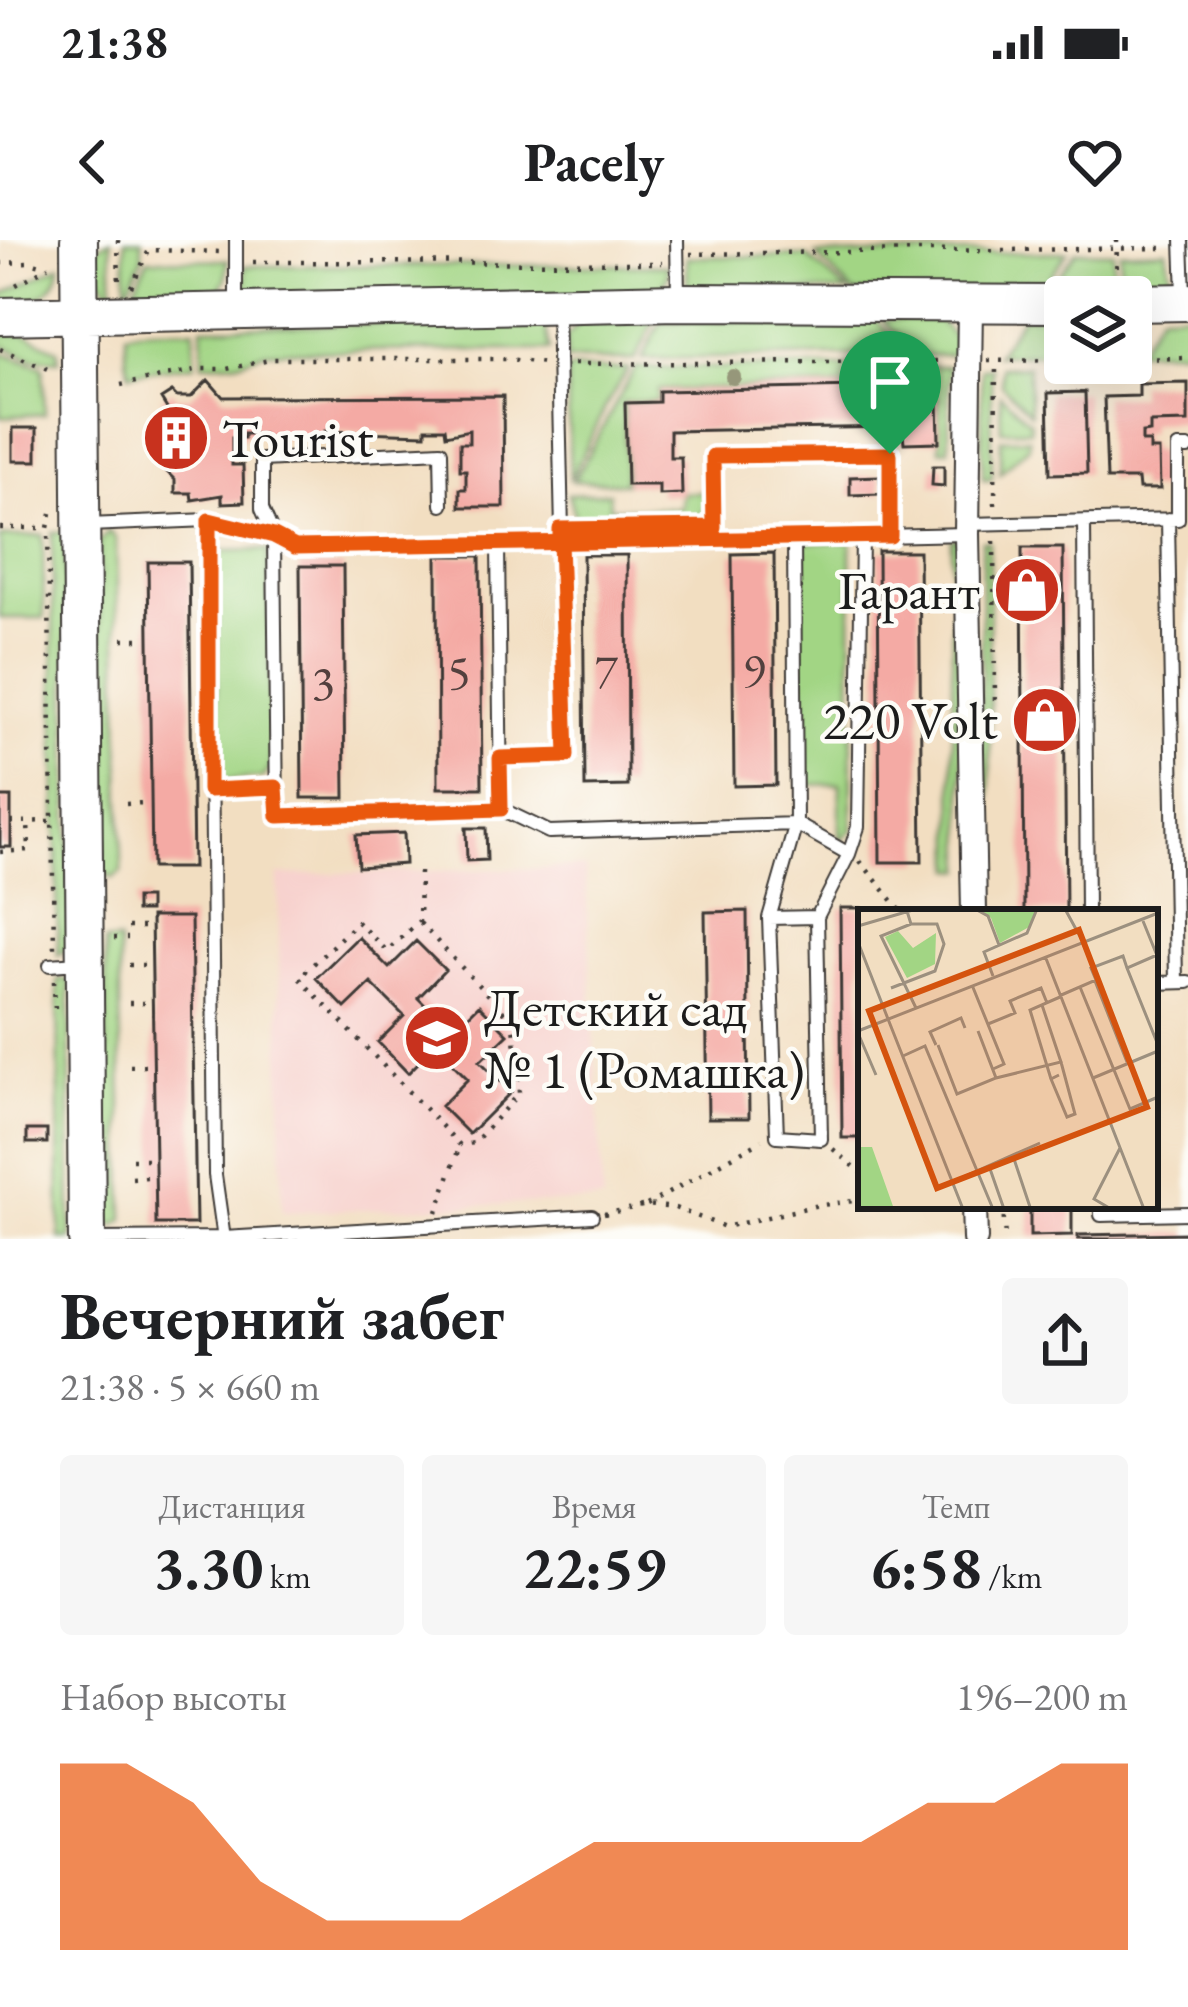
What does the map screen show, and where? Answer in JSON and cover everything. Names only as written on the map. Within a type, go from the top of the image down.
[{"type":"main road","points":[[79,240],[64,527],[73,957],[90,1239]]},
{"type":"main road","points":[[2,304],[78,314],[678,302],[1044,304]]},
{"type":"main road","points":[[1152,303],[1186,302]]},
{"type":"street","points":[[970,304],[967,529],[974,909]]},
{"type":"lane","points":[[236,240],[236,314]]},
{"type":"lane","points":[[677,240],[678,302]]},
{"type":"lane","points":[[1182,244],[1186,302]]},
{"type":"lane","points":[[500,758],[567,756],[557,307]]},
{"type":"lane","points":[[862,536],[857,827],[849,854],[817,916],[820,1139],[777,1136],[769,918],[796,824],[794,538],[862,536],[890,536],[994,523],[1178,519],[1178,448],[1188,448]]},
{"type":"lane","points":[[442,505],[441,452],[262,460],[262,509],[274,536],[278,816],[501,809],[549,832],[796,824],[849,854]]},
{"type":"lane","points":[[560,535],[714,527],[713,456],[890,454],[890,536]]},
{"type":"lane","points":[[1168,519],[1182,982]]},
{"type":"lane","points":[[64,527],[209,520],[274,536]]},
{"type":"lane","points":[[209,520],[215,1175],[224,1239]]},
{"type":"lane","points":[[1084,522],[1087,909]]},
{"type":"lane","points":[[498,544],[501,809]]},
{"type":"lane","points":[[209,790],[276,787]]},
{"type":"lane","points":[[769,918],[817,916]]},
{"type":"lane","points":[[1101,1209],[1101,1215],[1188,1213]]},
{"type":"lane","points":[[90,1239],[437,1233],[592,1216]]},
{"type":"path","points":[[118,240],[123,297],[149,250],[227,253],[236,262],[637,263],[686,254],[1116,249],[1182,244]]},
{"type":"path","points":[[1116,276],[1117,240]]},
{"type":"path","points":[[0,263],[48,267],[2,304]]},
{"type":"path","points":[[0,350],[50,368],[50,389]]},
{"type":"path","points":[[1152,359],[1188,358]]},
{"type":"path","points":[[121,385],[274,359],[506,359],[559,364],[1044,360]]},
{"type":"path","points":[[995,725],[996,361]]},
{"type":"path","points":[[51,495],[64,527],[52,821],[73,957],[55,1010]]},
{"type":"path","points":[[0,528],[64,527]]},
{"type":"path","points":[[274,536],[295,547],[498,544],[560,535]]},
{"type":"path","points":[[724,539],[794,538]]},
{"type":"path","points":[[123,640],[144,639]]},
{"type":"path","points":[[126,804],[144,803]]},
{"type":"path","points":[[10,822],[52,821]]},
{"type":"path","points":[[0,852],[29,850],[28,822]]},
{"type":"path","points":[[849,854],[861,861],[900,909]]},
{"type":"path","points":[[419,921],[387,951],[357,922],[299,978],[460,1144],[474,1143],[519,1093],[514,1023],[419,921],[420,872]]},
{"type":"path","points":[[128,927],[147,926]]},
{"type":"path","points":[[73,957],[128,938]]},
{"type":"path","points":[[129,965],[145,965]]},
{"type":"path","points":[[129,1003],[147,1003]]},
{"type":"path","points":[[130,1066],[149,1066]]},
{"type":"path","points":[[647,1205],[751,1144],[777,1136]]},
{"type":"path","points":[[820,1139],[858,1170]]},
{"type":"path","points":[[437,1233],[436,1207],[460,1144]]},
{"type":"path","points":[[132,1160],[149,1159]]},
{"type":"path","points":[[132,1178],[149,1178]]},
{"type":"path","points":[[592,1216],[647,1205],[675,1208],[725,1227],[814,1205],[858,1200]]},
{"type":"path","points":[[1003,1209],[1004,1239]]},
{"type":"shaded area","name":"Детский сад № 1 (Ромашка)","points":[[585,867],[603,1201],[282,1212],[278,875]]},
{"type":"green space","points":[[111,240],[113,296],[96,272],[96,247]]},
{"type":"green space","points":[[125,240],[142,240],[142,259],[126,292]]},
{"type":"green space","points":[[1166,250],[1171,280],[1152,289],[1152,276],[1120,276],[1120,252]]},
{"type":"green space","points":[[1076,251],[1113,252],[1112,276],[1057,276]]},
{"type":"green space","points":[[1067,252],[1050,276],[1044,276],[1039,291],[854,293],[816,255]]},
{"type":"green space","points":[[807,256],[848,292],[687,288],[687,257]]},
{"type":"green space","points":[[148,259],[228,260],[226,279],[213,301],[129,300]]},
{"type":"green space","points":[[60,265],[47,292],[0,302],[0,296]]},
{"type":"green space","points":[[668,265],[658,295],[256,302],[246,290],[245,266]]},
{"type":"green space","points":[[1188,312],[1188,350],[1152,350],[1152,326],[1160,313]]},
{"type":"green space","points":[[1044,316],[1044,354],[996,355],[1022,317]]},
{"type":"green space","points":[[875,319],[912,355],[642,359],[661,322]]},
{"type":"green space","points":[[937,319],[955,337],[956,355],[919,355],[883,320]]},
{"type":"green space","points":[[581,321],[654,322],[635,360],[567,360],[566,338]]},
{"type":"green space","points":[[545,322],[550,350],[266,351],[239,362],[203,364],[202,327]]},
{"type":"green space","points":[[194,329],[195,365],[130,373],[126,333]]},
{"type":"green space","points":[[0,334],[26,334],[58,350],[59,360],[35,359],[0,345]]},
{"type":"green space","points":[[0,352],[43,367],[45,414],[0,417]]},
{"type":"green space","points":[[948,366],[949,449],[940,450],[939,398],[909,398],[908,385],[658,390],[657,401],[624,402],[625,483],[574,481],[635,368]]},
{"type":"green space","points":[[1028,366],[1030,413],[1001,384],[1001,367]]},
{"type":"green space","points":[[991,367],[992,479],[983,479],[981,368]]},
{"type":"green space","points":[[567,369],[628,369],[570,481]]},
{"type":"green space","points":[[1000,394],[1030,422],[1030,430],[1001,430]]},
{"type":"green space","points":[[1029,438],[1029,446],[1000,473],[1001,439]]},
{"type":"green space","points":[[709,492],[702,516],[588,521],[575,517],[568,494],[609,493],[610,508],[681,508],[682,493]]},
{"type":"green space","points":[[109,531],[116,539],[122,871],[113,878],[103,873],[99,542]]},
{"type":"green space","points":[[52,532],[65,532],[70,948],[58,955]]},
{"type":"green space","points":[[43,535],[44,618],[0,618],[0,537]]},
{"type":"green space","points":[[951,539],[959,539],[964,870],[954,869]]},
{"type":"green space","points":[[982,541],[989,541],[991,909],[981,909]]},
{"type":"green space","points":[[800,542],[851,542],[852,830],[840,842],[840,784],[801,785]]},
{"type":"green space","points":[[268,550],[271,767],[263,778],[226,780],[216,768],[218,551]]},
{"type":"green space","points":[[119,941],[124,1220],[114,1226],[108,1220],[105,942]]},
{"type":"green space","points":[[58,979],[69,980],[71,1239],[60,1239]]},
{"type":"building","points":[[208,380],[223,397],[503,396],[504,507],[460,507],[466,470],[460,470],[460,443],[469,443],[469,430],[446,435],[445,428],[426,428],[426,434],[325,431],[325,437],[263,438],[263,434],[244,434],[244,438],[232,438],[232,465],[243,465],[244,502],[222,503],[222,495],[192,500],[191,493],[175,493],[175,480],[158,463],[167,452],[157,443],[167,432],[158,423],[169,412],[161,399],[172,392],[191,397]]},
{"type":"building","points":[[1188,383],[1188,422],[1150,423],[1150,432],[1142,433],[1142,442],[1150,442],[1150,450],[1159,450],[1160,489],[1139,489],[1138,479],[1107,479],[1104,397],[1139,396],[1139,384]]},
{"type":"building","points":[[908,386],[908,399],[938,399],[939,442],[904,443],[897,427],[670,431],[670,457],[681,457],[682,494],[659,495],[659,485],[627,485],[625,403],[659,402],[659,391]]},
{"type":"building","points":[[1085,392],[1087,473],[1050,474],[1048,393]]},
{"type":"building","points":[[13,428],[37,428],[37,461],[13,461]]},
{"type":"building","points":[[933,466],[944,466],[944,486],[932,485]]},
{"type":"building","points":[[880,476],[881,494],[850,495],[850,477]]},
{"type":"building","points":[[1022,548],[1063,548],[1066,909],[1024,909]]},
{"type":"building","points":[[878,551],[919,551],[922,862],[880,862]]},
{"type":"building","points":[[774,553],[776,785],[734,786],[732,554]]},
{"type":"building","points":[[583,555],[627,555],[628,786],[585,787]]},
{"type":"building","points":[[437,556],[480,556],[482,788],[438,788]]},
{"type":"building","points":[[148,562],[189,562],[193,868],[152,868]]},
{"type":"building","points":[[300,566],[343,566],[345,798],[302,798]]},
{"type":"building","points":[[0,797],[11,797],[11,847],[0,847]]},
{"type":"building","points":[[466,828],[486,828],[487,860],[467,861]]},
{"type":"building","points":[[404,833],[405,864],[358,867],[356,835]]},
{"type":"building","points":[[136,898],[149,898],[149,911],[136,911]]},
{"type":"building","points":[[840,908],[861,908],[858,1138],[842,1138]]},
{"type":"building","points":[[747,911],[749,1118],[708,1118],[705,912]]},
{"type":"building","points":[[151,917],[191,917],[196,1224],[156,1224]]},
{"type":"building","points":[[358,937],[389,968],[416,941],[445,970],[418,998],[452,1032],[479,1005],[508,1034],[480,1061],[511,1092],[469,1134],[441,1106],[468,1079],[435,1046],[408,1073],[378,1042],[404,1016],[371,983],[345,1008],[316,978]]},
{"type":"building","points":[[27,1130],[47,1130],[47,1143],[27,1143]]},
{"type":"building","points":[[1030,1209],[1072,1209],[1072,1235],[1030,1236]]},
{"type":"building","points":[[1188,1233],[1188,1239],[1078,1239],[1078,1235]]},
{"type":"place","name":"Tourist","points":[[176,438]]},
{"type":"place","name":"Гарант","points":[[1027,590]]},
{"type":"place","name":"220 Volt","points":[[1045,720]]},
{"type":"place","name":"Детский сад № 1 (Ромашка)","points":[[437,1038]]},
{"type":"route","points":[[890,454],[713,456],[714,527],[560,529],[560,541],[567,756],[500,758],[501,809],[278,816],[276,787],[209,790],[209,520],[274,536],[295,547],[560,541],[890,536],[890,454]]}]
